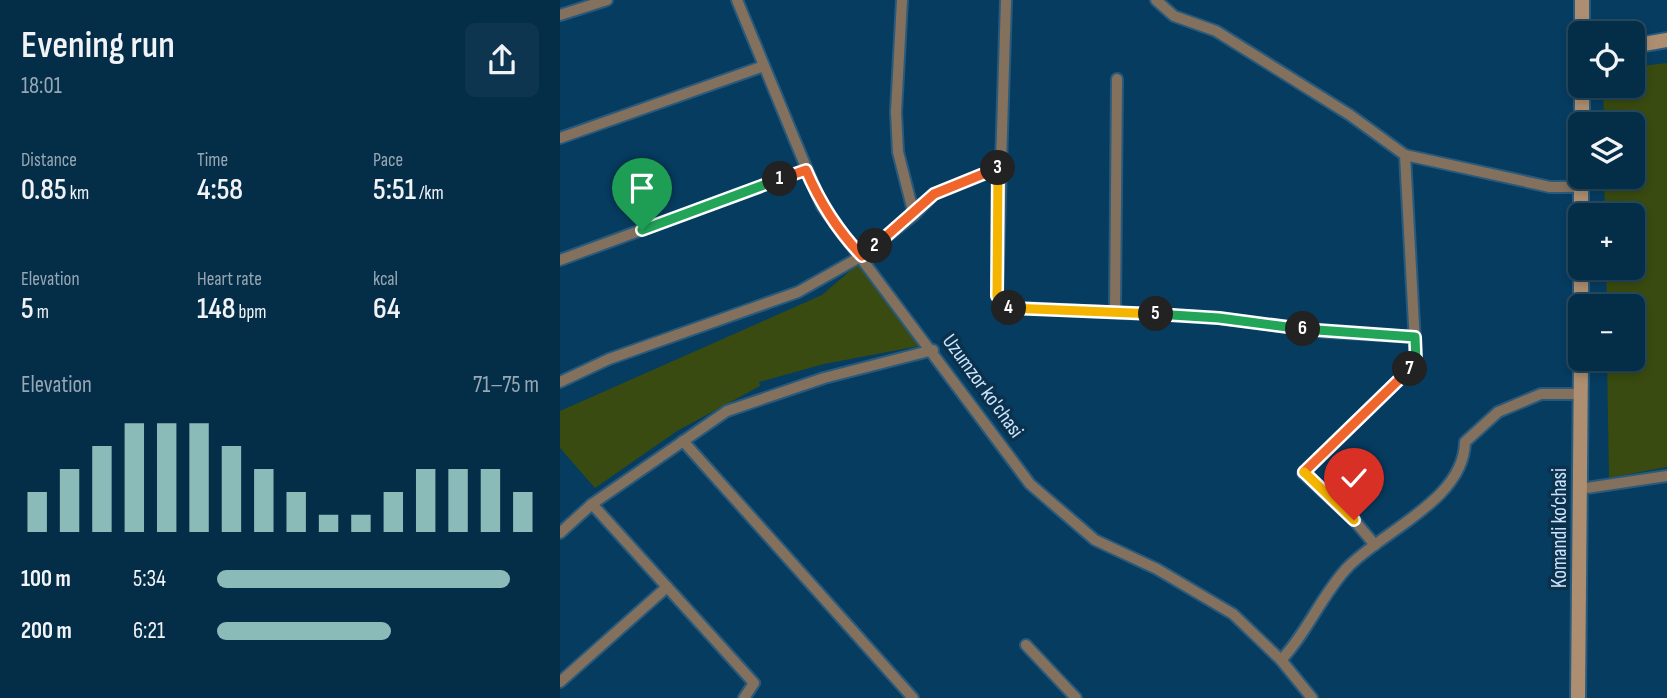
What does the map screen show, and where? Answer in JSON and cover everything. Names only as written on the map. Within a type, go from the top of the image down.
[{"type":"main road","points":[[1582,0],[1582,21]]},
{"type":"main road","points":[[1645,44],[1667,40]]},
{"type":"main road","name":"Komandi ko‘chasi","points":[[1578,698],[1581,371]]},
{"type":"street","points":[[560,15],[580,4],[607,0]]},
{"type":"street","name":"Uzumzor ko'chasi","points":[[737,0],[822,206],[933,350],[1030,484],[1072,523],[1096,540],[1157,569],[1233,614],[1281,660],[1312,698]]},
{"type":"street","points":[[902,0],[896,112],[898,152],[914,215]]},
{"type":"street","points":[[1006,0],[997,296],[1005,307],[1219,318],[1326,332],[1415,337]]},
{"type":"street","points":[[1156,0],[1174,16],[1216,31],[1350,115],[1405,155],[1550,187],[1568,184]]},
{"type":"street","points":[[560,138],[764,66]]},
{"type":"street","points":[[1115,311],[1117,79]]},
{"type":"street","points":[[1374,545],[1354,520],[1303,473],[1416,363],[1405,155]]},
{"type":"street","points":[[560,382],[609,359],[798,292],[862,256],[914,215],[934,194],[1000,168]]},
{"type":"street","points":[[560,260],[806,170]]},
{"type":"street","points":[[560,533],[592,504],[727,411],[824,377],[933,350]]},
{"type":"street","points":[[1281,660],[1293,648],[1318,606],[1347,568],[1374,545],[1429,507],[1465,458],[1465,442],[1498,412],[1541,394],[1580,394]]},
{"type":"street","points":[[683,441],[914,698]]},
{"type":"street","points":[[1580,489],[1667,476]]},
{"type":"street","points":[[592,504],[754,683],[744,698]]},
{"type":"street","points":[[560,681],[667,587]]},
{"type":"street","points":[[1026,646],[1076,698]]},
{"type":"green space","points":[[1667,63],[1667,467],[1609,478],[1607,371],[1645,371],[1645,294],[1607,294],[1606,280],[1645,280],[1645,203],[1605,203],[1604,189],[1645,189],[1645,112],[1604,112],[1603,98],[1645,98],[1645,66]]},
{"type":"green space","points":[[858,264],[919,346],[824,364],[759,382],[760,386],[677,431],[595,488],[560,448],[560,411],[822,295]]},
{"type":"route","points":[[642,230],[806,170],[822,206],[845,239],[862,256],[914,215],[934,194],[1000,168],[997,296],[1005,307],[1219,318],[1326,332],[1415,337],[1416,363],[1303,473],[1354,520]]}]
